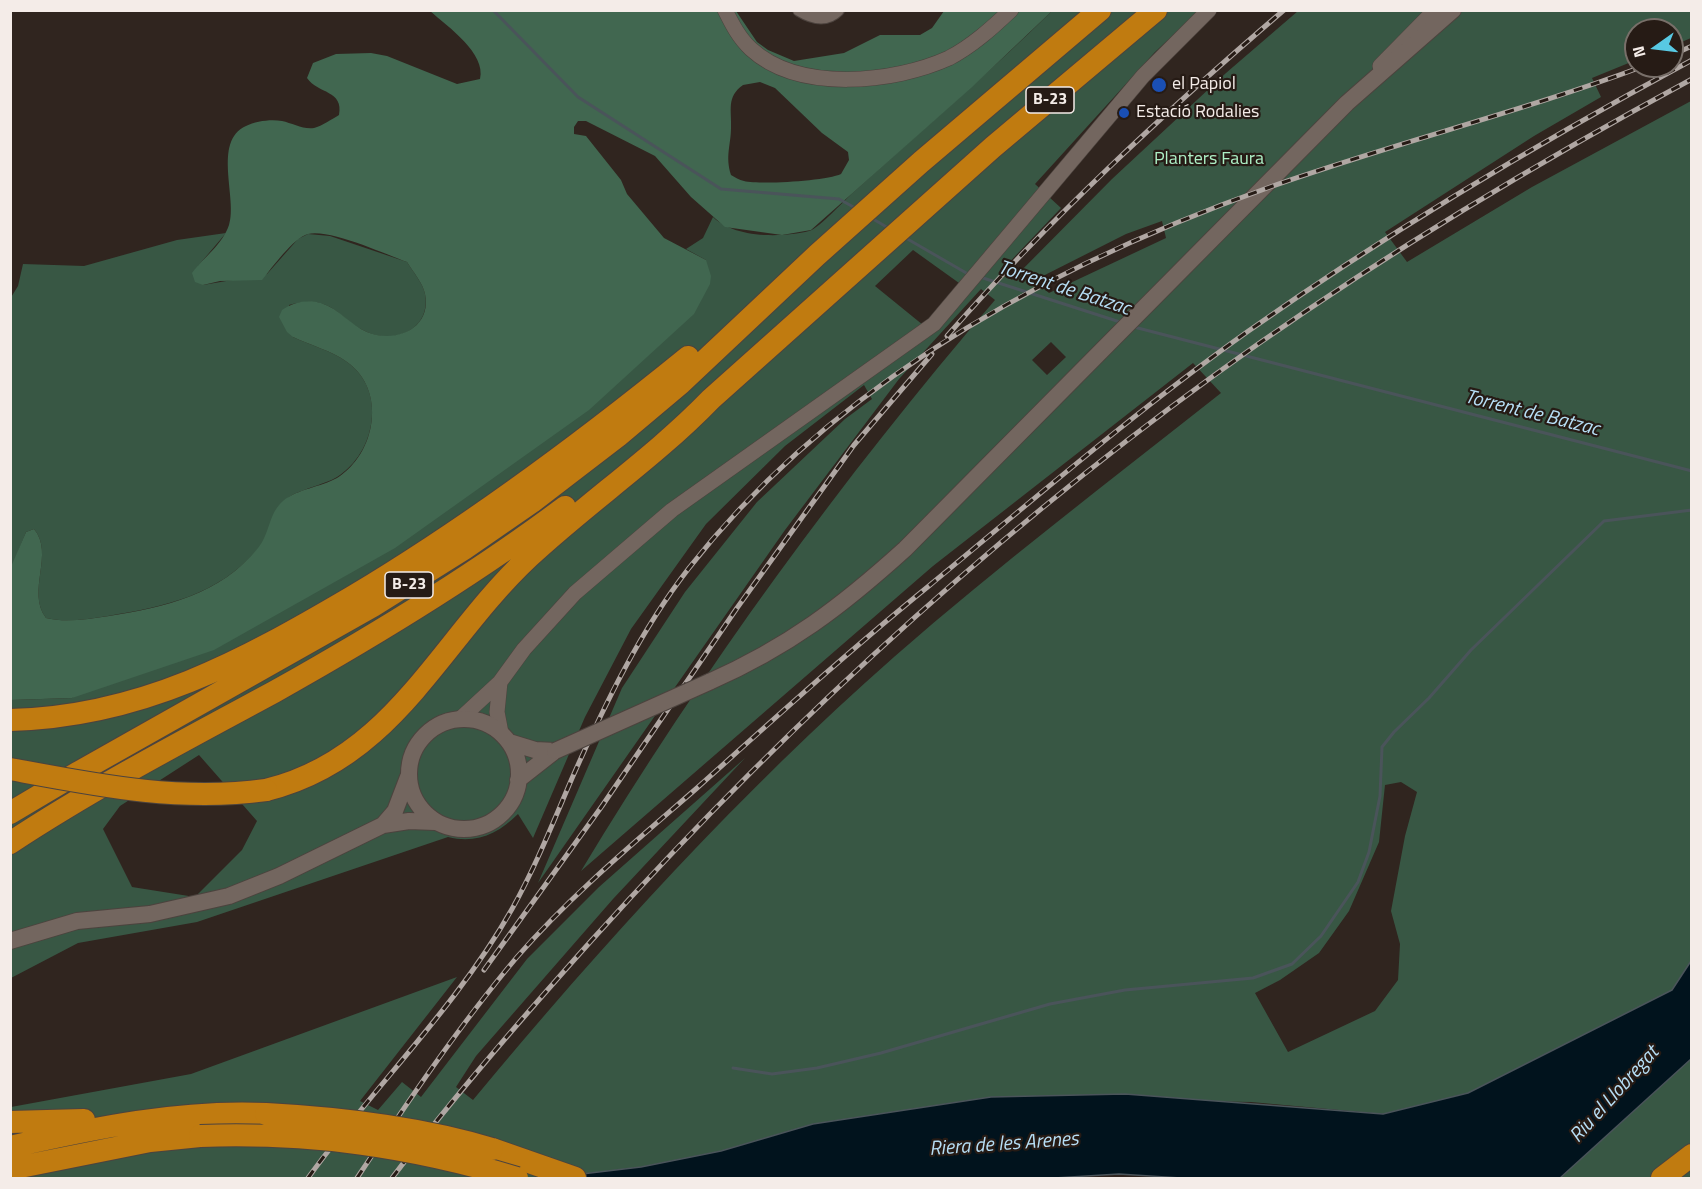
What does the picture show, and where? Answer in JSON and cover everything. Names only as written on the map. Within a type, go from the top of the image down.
[{"type":"highway","name":"B-23","points":[[10,813],[336,628],[464,549],[618,436],[718,351],[767,299],[921,162],[1100,10]]},
{"type":"highway","name":"B-23","points":[[10,843],[84,796],[297,679],[425,604],[534,530],[673,423],[711,399],[945,190],[1156,10]]},
{"type":"highway","points":[[10,720],[95,711],[149,698],[199,680],[268,645],[384,578],[481,515],[767,299]]},
{"type":"highway","points":[[10,769],[130,791],[171,795],[217,795],[266,790],[322,770],[371,736],[405,703],[477,612],[517,569],[575,516],[677,434],[711,399]]},
{"type":"highway","points":[[35,1179],[145,1133],[169,1118],[253,1113],[377,1125],[474,1144],[575,1179]]},
{"type":"highway","points":[[10,1122],[200,1136],[309,1136],[366,1143],[464,1163],[517,1179]]},
{"type":"highway","points":[[10,1147],[145,1133]]},
{"type":"highway","points":[[10,1168],[145,1133]]},
{"type":"highway","points":[[1662,1179],[1692,1155]]},
{"type":"main road","points":[[518,780],[555,751],[765,656],[801,635],[866,584],[905,549],[1347,103],[1453,10]]},
{"type":"main road","points":[[383,825],[395,811],[408,777],[412,755],[426,734],[448,721],[460,719],[482,722],[505,738],[535,750],[555,751]]},
{"type":"main road","points":[[10,941],[77,921],[150,914],[229,896],[279,876],[383,825],[409,821],[435,822],[459,830],[484,826],[504,812],[512,802],[518,780],[516,759],[505,738]]},
{"type":"main road","points":[[408,777],[417,804],[435,822]]},
{"type":"street","points":[[725,10],[739,35],[764,59],[808,75],[855,80],[903,73],[950,57],[972,44],[1011,10]]},
{"type":"street","points":[[799,10],[819,18],[828,17],[838,10]]},
{"type":"street","points":[[460,719],[500,682],[511,665],[538,634],[607,563],[672,510],[923,334],[946,312],[1143,76],[1209,10]]},
{"type":"street","points":[[1347,103],[1434,10]]},
{"type":"street","points":[[500,682],[497,712],[505,738]]},
{"type":"green space","points":[[430,11],[736,11],[757,42],[768,50],[794,61],[844,53],[880,35],[920,35],[932,28],[944,11],[1052,11],[971,88],[811,230],[782,235],[725,227],[691,197],[655,156],[586,121],[578,121],[574,127],[574,134],[586,136],[621,180],[627,194],[664,238],[706,260],[711,276],[710,284],[694,314],[589,410],[395,548],[214,650],[72,698],[11,700],[10,569],[26,532],[34,529],[40,539],[42,561],[39,596],[46,618],[85,619],[151,608],[190,596],[227,577],[258,548],[265,537],[274,512],[283,501],[337,478],[361,454],[372,422],[372,405],[368,389],[360,374],[341,358],[293,337],[287,332],[279,317],[282,310],[287,307],[311,301],[328,306],[367,332],[389,336],[410,330],[423,316],[426,306],[422,286],[407,262],[372,248],[318,233],[302,236],[296,241],[262,280],[220,281],[203,285],[195,282],[192,273],[217,245],[229,225],[231,201],[228,157],[230,144],[236,133],[250,124],[268,120],[314,128],[339,115],[338,101],[307,78],[313,63],[336,54],[371,53],[387,56],[457,84],[480,79],[480,69],[472,50]],"holes":[[[760,82],[775,88],[822,133],[848,152],[849,160],[841,174],[793,182],[764,183],[744,181],[731,175],[728,156],[731,104],[734,94],[743,85]]]},
{"type":"green space","name":"Planters Faura","points":[[1052,11],[1199,11],[1155,52],[1035,184],[1061,208],[1000,272],[1012,280],[1112,179],[1226,73],[1298,11],[1691,11],[1691,38],[1684,41],[1684,18],[1624,18],[1624,65],[1592,78],[1601,97],[1534,136],[1385,232],[1407,262],[1532,187],[1691,101],[1692,961],[1672,990],[1468,1093],[1383,1114],[1251,1102],[991,1097],[813,1124],[721,1151],[641,1167],[548,1178],[11,1178],[11,1107],[191,1074],[457,977],[360,1101],[378,1110],[402,1082],[421,1097],[527,959],[599,887],[745,758],[613,899],[476,1056],[456,1087],[473,1100],[572,984],[675,870],[837,708],[974,589],[1221,393],[1193,363],[933,566],[581,871],[676,722],[776,576],[883,436],[995,300],[981,289],[899,379],[785,530],[538,883],[622,688],[685,592],[757,502],[845,419],[872,399],[864,385],[785,446],[706,524],[631,629],[585,717],[533,838],[518,814],[503,827],[486,836],[468,839],[448,837],[197,922],[78,943],[11,978],[11,700],[72,698],[706,260],[686,249],[703,238],[713,217],[722,224],[745,233],[785,235],[814,229]],"holes":[[[1162,221],[1166,238],[1049,293],[1035,280],[1126,234]],[[913,250],[959,283],[936,317],[923,325],[875,286]],[[1051,342],[1066,357],[1047,375],[1032,360]],[[199,755],[257,821],[242,850],[195,897],[132,887],[103,829],[120,806]],[[1401,782],[1417,792],[1405,836],[1391,911],[1400,944],[1398,980],[1375,1011],[1288,1052],[1255,993],[1280,980],[1319,953],[1349,911],[1379,842],[1385,785]]]},
{"type":"green space","points":[[226,233],[198,266],[203,285],[267,274],[298,239],[308,234],[330,236],[407,262],[422,286],[426,305],[423,315],[411,329],[393,336],[372,334],[351,323],[335,310],[317,302],[289,305],[293,337],[328,351],[347,362],[360,374],[368,388],[372,404],[372,421],[361,453],[337,477],[288,498],[279,509],[258,549],[242,565],[208,588],[170,603],[129,612],[77,620],[46,618],[39,596],[42,550],[40,539],[34,529],[26,532],[11,569],[10,299],[18,286],[23,264],[84,266],[177,240]]},
{"type":"green space","points":[[1691,1059],[1691,1178],[1560,1178]]},
{"type":"water","points":[[1691,961],[1691,1059],[1560,1178],[1181,1178],[1119,1174],[1054,1178],[548,1178],[641,1167],[721,1151],[813,1124],[991,1097],[1125,1094],[1383,1114],[1468,1093],[1672,990]]},
{"type":"waterway","name":"Torrent de Batzac","points":[[493,10],[578,97],[721,189],[839,199],[857,209]]},
{"type":"waterway","name":"Torrent de Batzac","points":[[873,219],[890,229]]},
{"type":"waterway","name":"Torrent de Batzac","points":[[904,237],[968,274]]},
{"type":"waterway","name":"Torrent de Batzac","points":[[980,277],[1120,322]]},
{"type":"waterway","name":"Torrent de Batzac","points":[[1134,327],[1692,471]]},
{"type":"waterway","points":[[733,1068],[772,1074],[817,1068],[881,1053],[1050,1004],[1125,990],[1253,978],[1292,964],[1321,936],[1358,882],[1369,852],[1380,796],[1382,747],[1394,732],[1429,698],[1471,650],[1604,521],[1692,510]]},
{"type":"railway","points":[[947,336],[1026,250],[1110,167],[1284,10]]},
{"type":"railway","points":[[1684,50],[1692,46]]},
{"type":"railway","points":[[357,1178],[454,1038],[495,984],[538,934],[627,849],[900,610],[1126,424],[1247,332],[1355,259],[1465,189],[1692,60]]},
{"type":"railway","points":[[308,1178],[466,980],[490,945],[529,876],[611,695],[639,643],[671,592],[747,501],[810,441],[879,386],[952,337],[1028,293],[1107,253],[1188,218],[1270,187],[1624,73]]},
{"type":"railway","points":[[392,1178],[514,1028],[667,859],[825,700],[992,550],[1167,410],[1310,308],[1471,206],[1580,141],[1692,79]]},
{"type":"railway","points":[[484,970],[602,806],[737,608],[854,445],[932,354]]},
{"type":"place","name":"el Papiol","points":[[1159,85]]},
{"type":"place","name":"Estació Rodalies","points":[[1124,113]]},
{"type":"water label","name":"Riu el Llobregat","points":[[1615,1095]]},
{"type":"water label","name":"Riera de les Arenes","points":[[1004,1145]]}]
